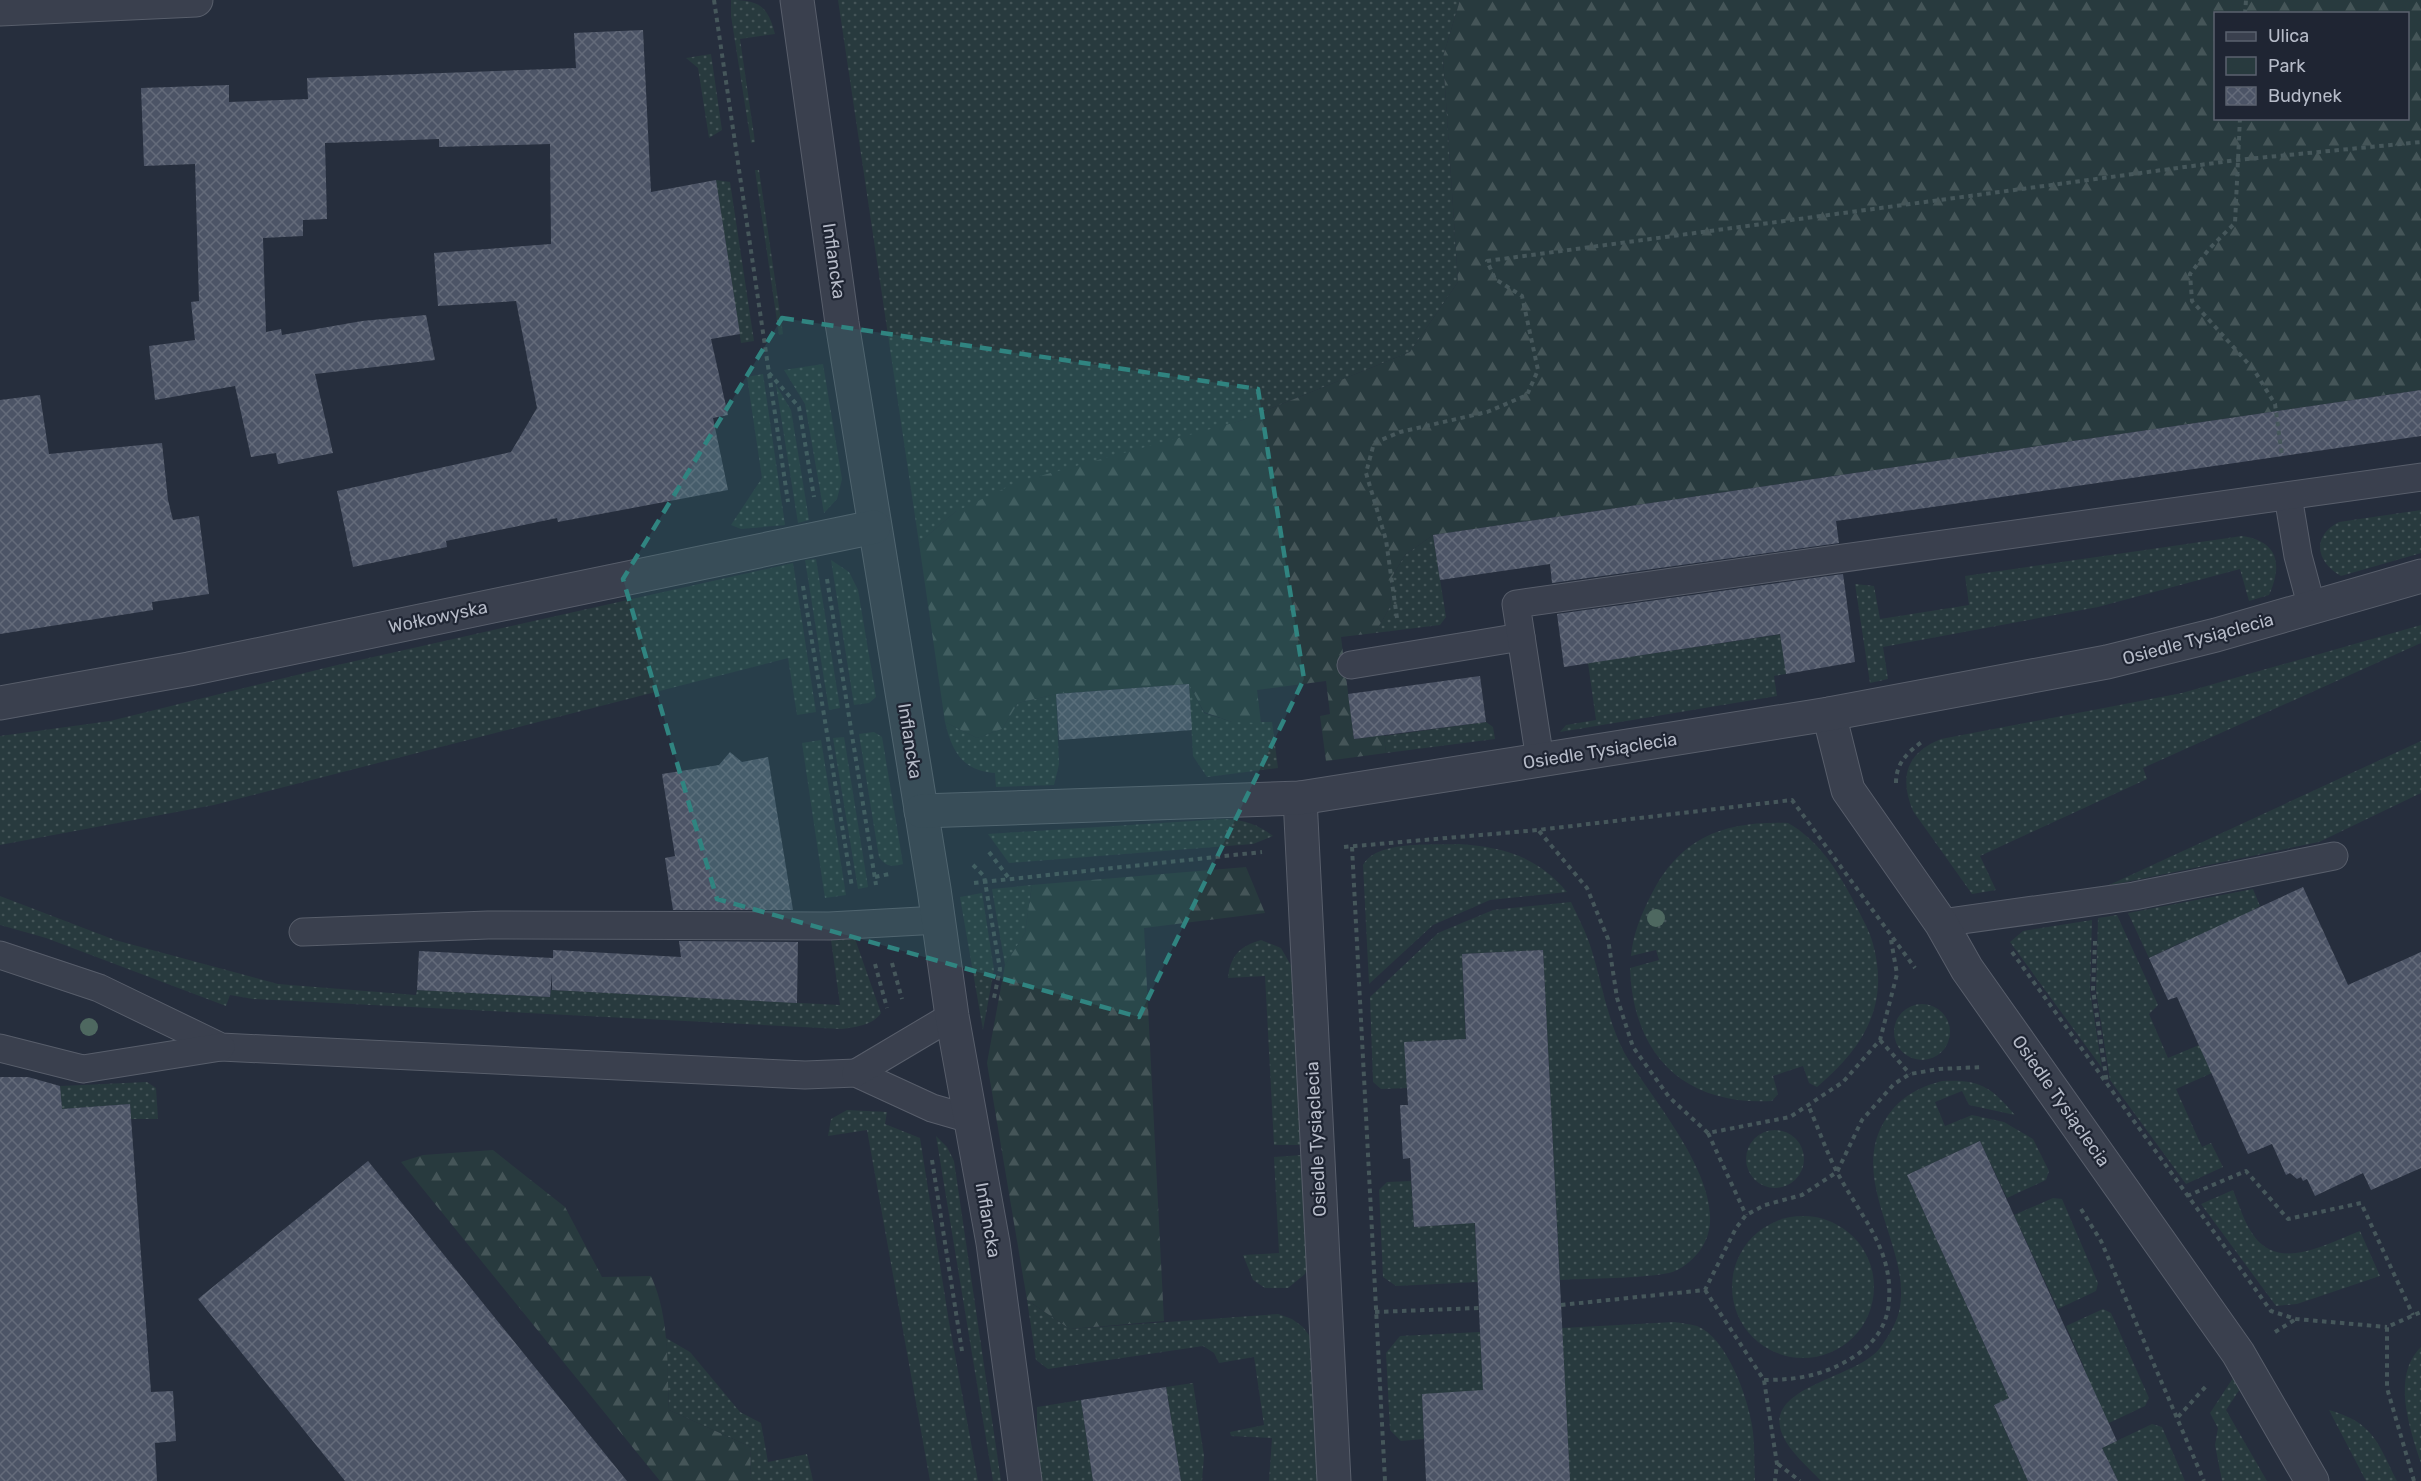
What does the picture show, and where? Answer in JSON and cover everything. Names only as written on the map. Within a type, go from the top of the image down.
[{"type":"street","points":[[0,9],[196,0]]},
{"type":"street","name":"Inflancka","points":[[797,0],[874,527],[939,920],[952,1016],[993,1243],[1025,1481]]},
{"type":"street","name":"Wołkowyska","points":[[0,703],[189,669],[874,527]]},
{"type":"street","name":"Osiedle Tysiąclecia","points":[[921,811],[1300,798],[1829,714],[2107,662],[2312,608],[2421,576]]},
{"type":"street","name":"Osiedle Tysiąclecia","points":[[1829,714],[1848,790],[1941,923],[1967,969],[2238,1353],[2312,1481]]},
{"type":"street","name":"Osiedle Tysiąclecia","points":[[1300,798],[1334,1481]]},
{"type":"lane","points":[[1539,760],[1516,604],[2421,477]]},
{"type":"lane","points":[[2288,496],[2298,556],[2312,608]]},
{"type":"lane","points":[[1351,665],[1521,637]]},
{"type":"lane","points":[[1941,923],[2096,901],[2334,856]]},
{"type":"lane","points":[[303,932],[488,924],[829,926],[939,920]]},
{"type":"lane","points":[[0,955],[99,988],[221,1047]]},
{"type":"lane","points":[[856,1074],[952,1016]]},
{"type":"lane","points":[[0,1048],[83,1069],[221,1047],[793,1075],[856,1074],[932,1108],[970,1119]]},
{"type":"path","points":[[714,0],[769,373],[808,540],[882,922],[905,1008],[910,1041]]},
{"type":"path","points":[[2240,120],[2235,223],[2209,249],[2190,274],[2192,301],[2254,370],[2275,405],[2288,496]]},
{"type":"path","points":[[1402,656],[1386,540],[1366,473],[1374,443],[1400,432],[1487,412],[1527,395],[1538,370],[1522,296],[1495,279],[1487,261],[2237,160],[2421,141]]},
{"type":"path","points":[[769,373],[799,407],[808,540],[852,890]]},
{"type":"path","points":[[1008,878],[1302,848],[1352,847],[1538,830],[1792,800],[1917,972]]},
{"type":"path","points":[[1538,830],[1587,888],[1608,939],[1617,998],[1633,1047],[1669,1097],[1708,1132],[1746,1215]]},
{"type":"path","points":[[1352,847],[1375,1312],[1386,1481]]},
{"type":"path","points":[[2096,901],[2093,990],[2108,1083]]},
{"type":"path","points":[[1708,1132],[1790,1117],[1843,1082],[1880,1040],[1897,974],[1890,937]]},
{"type":"path","points":[[1880,1040],[1910,1074]]},
{"type":"path","points":[[1705,1290],[1736,1228],[1746,1215],[1765,1205],[1802,1195],[1837,1172],[1862,1120],[1894,1084],[1910,1074],[1939,1069],[1988,1067],[1982,1059]]},
{"type":"path","points":[[1764,1380],[1793,1380],[1833,1370],[1869,1347],[1888,1316],[1891,1280],[1883,1250],[1837,1172],[1808,1105]]},
{"type":"path","points":[[2187,1196],[2246,1171],[2288,1219],[2361,1203],[2413,1316]]},
{"type":"path","points":[[2076,1202],[2101,1241],[2204,1481]]},
{"type":"path","points":[[1705,1290],[1764,1380],[1777,1464],[1775,1481]]},
{"type":"path","points":[[1561,1305],[1705,1290]]},
{"type":"path","points":[[1375,1312],[1479,1308]]},
{"type":"path","points":[[2414,1481],[2386,1388],[2387,1327],[2421,1312]]},
{"type":"path","points":[[1777,1464],[1800,1481]]},
{"type":"highlighted area","points":[[782,318],[1258,389],[1304,679],[1139,1017],[717,899],[623,579]]},
{"type":"green space","points":[[731,0],[749,1],[761,7],[769,17],[775,34],[740,39],[755,142],[751,143],[731,16]]},
{"type":"green space","points":[[838,0],[1460,0],[1443,57],[1458,282],[1410,352],[1240,421],[955,512],[919,543]]},
{"type":"green space","points":[[1460,0],[2421,0],[2421,390],[1433,535],[1405,555],[1392,577],[1390,607],[1375,633],[1341,637],[1354,739],[1384,735],[1386,753],[1326,761],[1320,716],[1330,714],[1326,681],[1257,690],[1261,723],[1232,722],[1204,712],[1189,684],[1056,694],[1018,703],[1002,729],[977,738],[945,722],[919,543],[955,512],[1018,482],[1240,421],[1410,352],[1458,282],[1443,57]]},
{"type":"green space","points":[[711,54],[722,130],[709,138],[698,68],[686,58]]},
{"type":"green space","points":[[755,170],[759,170],[783,334],[779,335]]},
{"type":"green space","points":[[716,180],[730,182],[754,341],[741,343]]},
{"type":"green space","points":[[823,364],[842,479],[837,499],[824,513],[805,404],[784,370]]},
{"type":"green space","points":[[763,374],[785,525],[741,529],[731,525],[762,478],[747,377]]},
{"type":"green space","points":[[776,385],[791,410],[809,520],[798,523]]},
{"type":"green space","points":[[2421,510],[2421,553],[2341,576],[2326,564],[2320,549],[2321,542],[2324,534],[2339,522]]},
{"type":"green space","points":[[1433,535],[1446,617],[1440,625],[1375,633],[1390,607],[1392,577],[1405,555]]},
{"type":"green space","points":[[2242,536],[2263,543],[2274,556],[2276,573],[2269,595],[2249,601],[2240,569],[2098,607],[1883,647],[1888,679],[1870,683],[1855,584],[1874,586],[1880,619],[1969,605],[1965,576]]},
{"type":"green space","points":[[816,559],[840,708],[829,710],[805,560]]},
{"type":"green space","points":[[831,560],[849,572],[858,590],[876,697],[869,703],[854,705]]},
{"type":"green space","points":[[793,563],[816,712],[797,715],[788,658],[214,805],[0,845],[0,736],[110,721],[333,666]]},
{"type":"green space","points":[[1850,624],[1786,674],[1774,676],[1777,696],[1560,732],[1566,725],[1596,720],[1588,663]]},
{"type":"green space","points":[[2421,625],[2421,643],[2143,768],[2147,779],[1980,856],[1996,890],[1972,894],[1913,811],[1906,777],[1909,768],[1920,751],[1941,739],[2182,693]]},
{"type":"green space","points":[[1189,684],[1204,713],[1232,722],[1272,722],[1278,768],[1207,777],[1193,756]]},
{"type":"green space","points":[[1056,694],[1059,764],[1054,785],[996,787],[995,773],[967,764],[955,751],[945,722],[977,738],[1002,729],[1018,703]]},
{"type":"green space","points":[[1486,722],[1493,727],[1495,739],[1386,753],[1384,736]]},
{"type":"green space","points":[[874,732],[882,737],[903,864],[899,865],[887,864],[879,857],[859,734]]},
{"type":"green space","points":[[844,737],[868,887],[858,889],[833,738]]},
{"type":"green space","points":[[821,740],[846,895],[825,898],[802,743]]},
{"type":"green space","points":[[2421,741],[2421,793],[2319,842],[2107,886]]},
{"type":"green space","points":[[1224,819],[1250,823],[1273,836],[1253,844],[1009,863],[988,834]]},
{"type":"green space","points":[[1765,823],[1788,823],[1817,846],[1833,866],[1866,926],[1873,944],[1877,966],[1878,987],[1875,1006],[1869,1024],[1848,1057],[1817,1087],[1809,1083],[1803,1066],[1773,1076],[1778,1094],[1772,1101],[1741,1100],[1713,1095],[1689,1084],[1669,1069],[1653,1050],[1641,1026],[1633,999],[1630,968],[1659,960],[1656,950],[1631,956],[1636,932],[1647,902],[1663,875],[1691,846],[1725,829]]},
{"type":"green space","points":[[1421,844],[1459,844],[1491,848],[1519,856],[1544,870],[1567,892],[1490,900],[1433,925],[1369,984],[1363,865],[1380,851],[1392,848]]},
{"type":"green space","points":[[1246,867],[1265,913],[1144,928],[1164,1321],[1070,1329],[1027,1300],[987,1063],[1005,965],[1025,933],[1032,885]]},
{"type":"green space","points":[[1032,885],[1025,933],[1005,965],[992,889]]},
{"type":"green space","points":[[2253,889],[2260,906],[2186,950],[2182,942],[2149,958],[2128,913]]},
{"type":"green space","points":[[982,893],[994,970],[983,1030],[960,897]]},
{"type":"green space","points":[[0,896],[115,940],[278,984],[416,995],[417,990],[550,997],[551,990],[840,1005],[831,940],[854,936],[881,1013],[869,1023],[842,1029],[253,999],[230,995],[226,1006],[46,938],[0,925]]},
{"type":"green space","points":[[1571,902],[1589,942],[1618,1039],[1636,1072],[1688,1150],[1701,1178],[1709,1205],[1709,1231],[1698,1253],[1685,1265],[1669,1273],[1560,1280],[1543,950],[1462,954],[1467,1067],[1453,1068],[1451,1040],[1405,1042],[1407,1088],[1381,1089],[1373,1082],[1370,997],[1438,933],[1493,910]]},
{"type":"green space","points":[[2117,915],[2158,1005],[2149,1014],[2168,1058],[2199,1045],[2212,1073],[2176,1089],[2202,1147],[2211,1143],[2223,1167],[2186,1184],[2110,1080],[2096,991],[2098,918]]},
{"type":"green space","points":[[2092,920],[2090,991],[2102,1068],[2010,942],[2023,931]]},
{"type":"green space","points":[[1261,940],[1281,948],[1292,967],[1302,1145],[1274,1145],[1265,976],[1228,978],[1231,964],[1237,953],[1247,945]]},
{"type":"green space","points":[[1922,1004],[1933,1006],[1942,1012],[1948,1021],[1950,1032],[1948,1043],[1942,1052],[1933,1058],[1922,1060],[1911,1058],[1902,1052],[1896,1043],[1894,1032],[1896,1021],[1902,1012],[1911,1006]]},
{"type":"green space","points":[[1942,1081],[1975,1083],[1984,1087],[1999,1098],[2015,1115],[1969,1105],[1962,1091],[1935,1102],[1945,1126],[1972,1115],[2004,1122],[2033,1139],[2049,1171],[2046,1180],[2007,1198],[1980,1141],[1907,1175],[2009,1398],[1994,1406],[2028,1481],[1821,1481],[1786,1442],[1780,1419],[1785,1406],[1798,1394],[1868,1359],[1880,1348],[1895,1323],[1900,1307],[1901,1283],[1876,1187],[1873,1164],[1876,1140],[1887,1117],[1904,1098],[1926,1086]]},
{"type":"green space","points":[[147,1082],[156,1088],[158,1119],[131,1119],[130,1104],[62,1109],[60,1086]]},
{"type":"green space","points":[[847,1110],[887,1112],[885,1124],[920,1138],[949,1322],[978,1481],[930,1481],[867,1130],[828,1136],[831,1119]]},
{"type":"green space","points":[[1775,1130],[1791,1135],[1799,1143],[1804,1159],[1799,1175],[1791,1183],[1775,1188],[1759,1183],[1751,1175],[1746,1159],[1751,1143],[1759,1135]]},
{"type":"green space","points":[[936,1136],[947,1147],[954,1161],[1001,1481],[993,1481]]},
{"type":"green space","points":[[493,1150],[565,1207],[602,1277],[651,1276],[665,1325],[669,1410],[751,1447],[750,1478],[753,1481],[660,1481],[401,1162],[423,1155]]},
{"type":"green space","points":[[1302,1155],[1308,1265],[1305,1274],[1288,1288],[1265,1288],[1253,1280],[1243,1255],[1279,1253],[1274,1157]]},
{"type":"green space","points":[[1411,1181],[1414,1227],[1460,1224],[1459,1196],[1473,1195],[1478,1282],[1396,1286],[1383,1277],[1379,1190],[1387,1182]]},
{"type":"green space","points":[[2233,1190],[2247,1225],[2265,1247],[2277,1252],[2305,1252],[2360,1231],[2380,1276],[2297,1304],[2276,1306],[2201,1204]]},
{"type":"green space","points":[[2053,1198],[2062,1199],[2098,1283],[2096,1291],[2058,1309],[2014,1215]]},
{"type":"green space","points":[[1803,1216],[1830,1221],[1853,1237],[1869,1260],[1874,1287],[1869,1314],[1853,1337],[1830,1353],[1803,1358],[1776,1353],[1753,1337],[1737,1314],[1732,1287],[1737,1260],[1753,1237],[1776,1221]]},
{"type":"green space","points":[[1027,1300],[1070,1329],[1278,1314],[1292,1319],[1303,1327],[1315,1349],[1314,1422],[1318,1481],[1269,1481],[1272,1438],[1231,1436],[1230,1432],[1264,1425],[1254,1357],[1219,1363],[1214,1353],[1203,1346],[1048,1369],[1036,1360]]},
{"type":"green space","points":[[2103,1309],[2111,1313],[2149,1398],[2145,1406],[2094,1430],[2068,1374],[2084,1367],[2066,1326]]},
{"type":"green space","points":[[1674,1322],[1697,1326],[1708,1333],[1718,1342],[1734,1369],[1746,1399],[1752,1425],[1755,1481],[1570,1481],[1562,1328]]},
{"type":"green space","points":[[1480,1332],[1485,1419],[1422,1394],[1424,1439],[1401,1441],[1390,1430],[1386,1353],[1400,1336]]},
{"type":"green space","points":[[666,1338],[690,1352],[740,1412],[761,1423],[768,1462],[807,1454],[813,1481],[753,1481],[750,1478],[751,1447],[669,1410]]},
{"type":"green space","points":[[2421,1347],[2421,1463],[2408,1419],[2405,1387],[2412,1359]]},
{"type":"green space","points":[[2235,1375],[2242,1386],[2226,1410],[2267,1481],[2222,1481],[2215,1445],[2218,1428],[2210,1413]]},
{"type":"green space","points":[[1193,1383],[1204,1456],[1202,1481],[1181,1481],[1166,1387]]},
{"type":"green space","points":[[1081,1400],[1093,1481],[1041,1481],[1037,1454],[1037,1407]]},
{"type":"green space","points":[[2329,1410],[2356,1421],[2365,1428],[2379,1445],[2397,1481],[2366,1481]]},
{"type":"green space","points":[[2152,1424],[2162,1427],[2185,1481],[2118,1481],[2102,1448]]},
{"type":"building","points":[[643,30],[651,192],[716,180],[740,334],[711,339],[728,415],[713,418],[728,490],[558,522],[557,518],[446,541],[447,547],[353,567],[337,491],[511,452],[537,408],[516,301],[438,306],[434,253],[551,244],[550,144],[439,147],[439,139],[325,143],[327,219],[303,220],[303,236],[263,238],[266,332],[281,329],[282,335],[362,321],[426,315],[435,360],[315,374],[333,453],[278,464],[276,453],[251,457],[235,386],[155,400],[149,346],[195,340],[191,302],[199,301],[195,164],[144,166],[141,88],[229,85],[229,102],[308,99],[307,78],[576,68],[574,33]]},
{"type":"building","points":[[2421,390],[2421,436],[1836,521],[1839,543],[1552,583],[1550,564],[1440,580],[1433,535]]},
{"type":"building","points":[[40,395],[49,454],[162,443],[168,500],[173,520],[199,516],[209,594],[152,602],[153,610],[0,634],[0,400]]},
{"type":"building","points":[[1843,574],[1855,662],[1786,674],[1780,634],[1564,667],[1557,614]]},
{"type":"building","points":[[1480,676],[1486,722],[1354,739],[1348,694]]},
{"type":"building","points":[[1189,684],[1192,730],[1059,740],[1056,694]]},
{"type":"building","points":[[730,752],[742,762],[768,757],[793,910],[673,910],[665,858],[675,856],[662,774],[719,765]]},
{"type":"building","points":[[2303,887],[2348,985],[2421,952],[2421,1168],[2371,1190],[2363,1173],[2315,1196],[2307,1179],[2303,1181],[2301,1177],[2297,1179],[2290,1173],[2286,1175],[2272,1144],[2248,1154],[2177,997],[2168,1000],[2149,958]]},
{"type":"building","points":[[679,941],[798,942],[797,1003],[552,990],[552,973],[550,997],[417,990],[419,951],[553,958],[553,950],[681,957]]},
{"type":"building","points":[[1543,950],[1570,1481],[1426,1481],[1422,1394],[1483,1390],[1475,1223],[1414,1227],[1410,1158],[1403,1159],[1400,1105],[1408,1105],[1404,1042],[1466,1039],[1462,954]]},
{"type":"building","points":[[0,1077],[28,1077],[60,1086],[62,1109],[130,1104],[151,1392],[173,1391],[176,1441],[155,1443],[157,1481],[0,1481]]},
{"type":"building","points":[[1980,1141],[2117,1441],[2102,1448],[2118,1481],[2028,1481],[1994,1405],[2009,1398],[1907,1175]]},
{"type":"building","points":[[368,1161],[627,1481],[345,1481],[198,1299]]},
{"type":"building","points":[[1166,1387],[1181,1481],[1093,1481],[1081,1400]]}]
